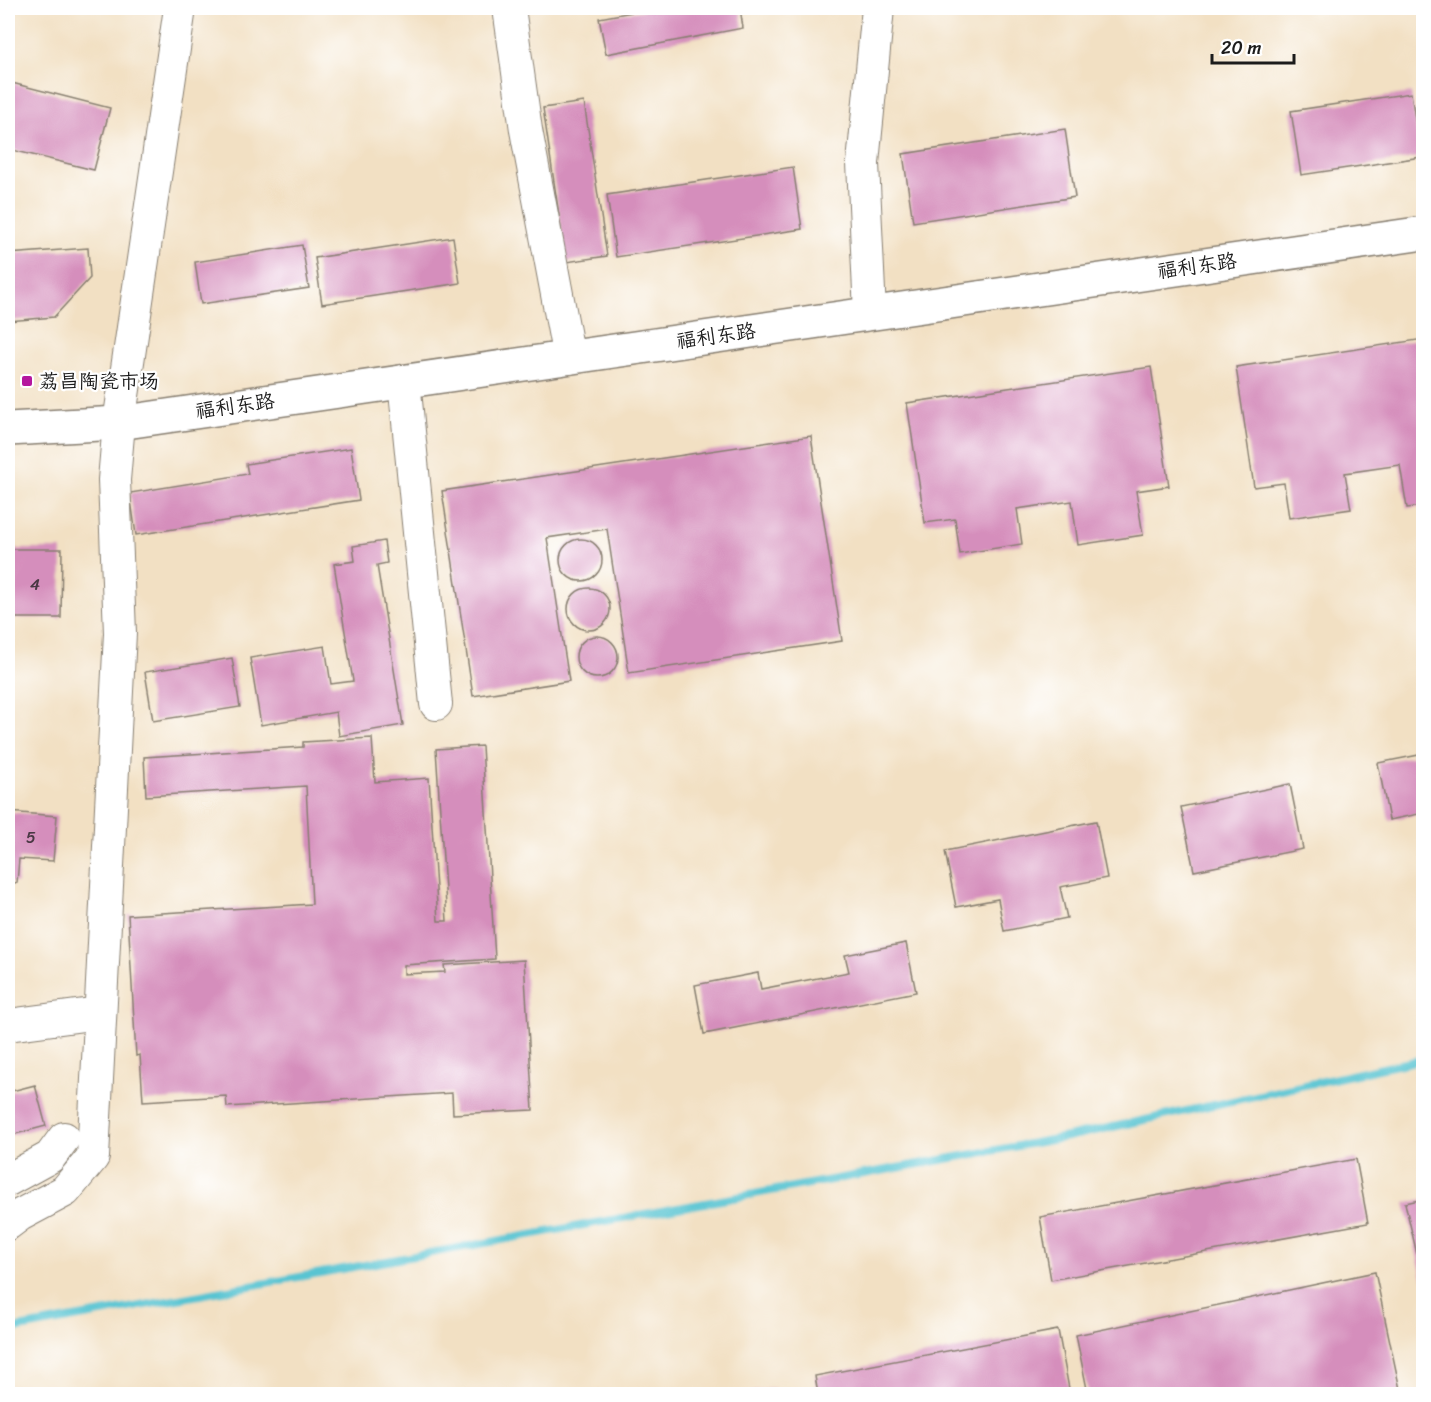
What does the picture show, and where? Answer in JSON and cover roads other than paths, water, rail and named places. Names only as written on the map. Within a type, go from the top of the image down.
[{"type":"main road","name":"福利东路","points":[[8,429],[119,423],[1424,233]]},
{"type":"street","points":[[8,1224],[65,1191],[93,1157],[120,633],[114,480],[119,423],[180,8]]},
{"type":"street","points":[[509,8],[526,130],[569,358]]},
{"type":"street","points":[[870,313],[863,163],[878,8]]},
{"type":"street","points":[[404,381],[436,704]]},
{"type":"street","points":[[8,1025],[99,1013]]},
{"type":"street","points":[[8,1180],[50,1157],[64,1138]]},
{"type":"waterway","points":[[8,1330],[1067,1137],[1424,1059]]},
{"type":"place","name":"荔昌陶瓷市场","points":[[27,381]]}]
